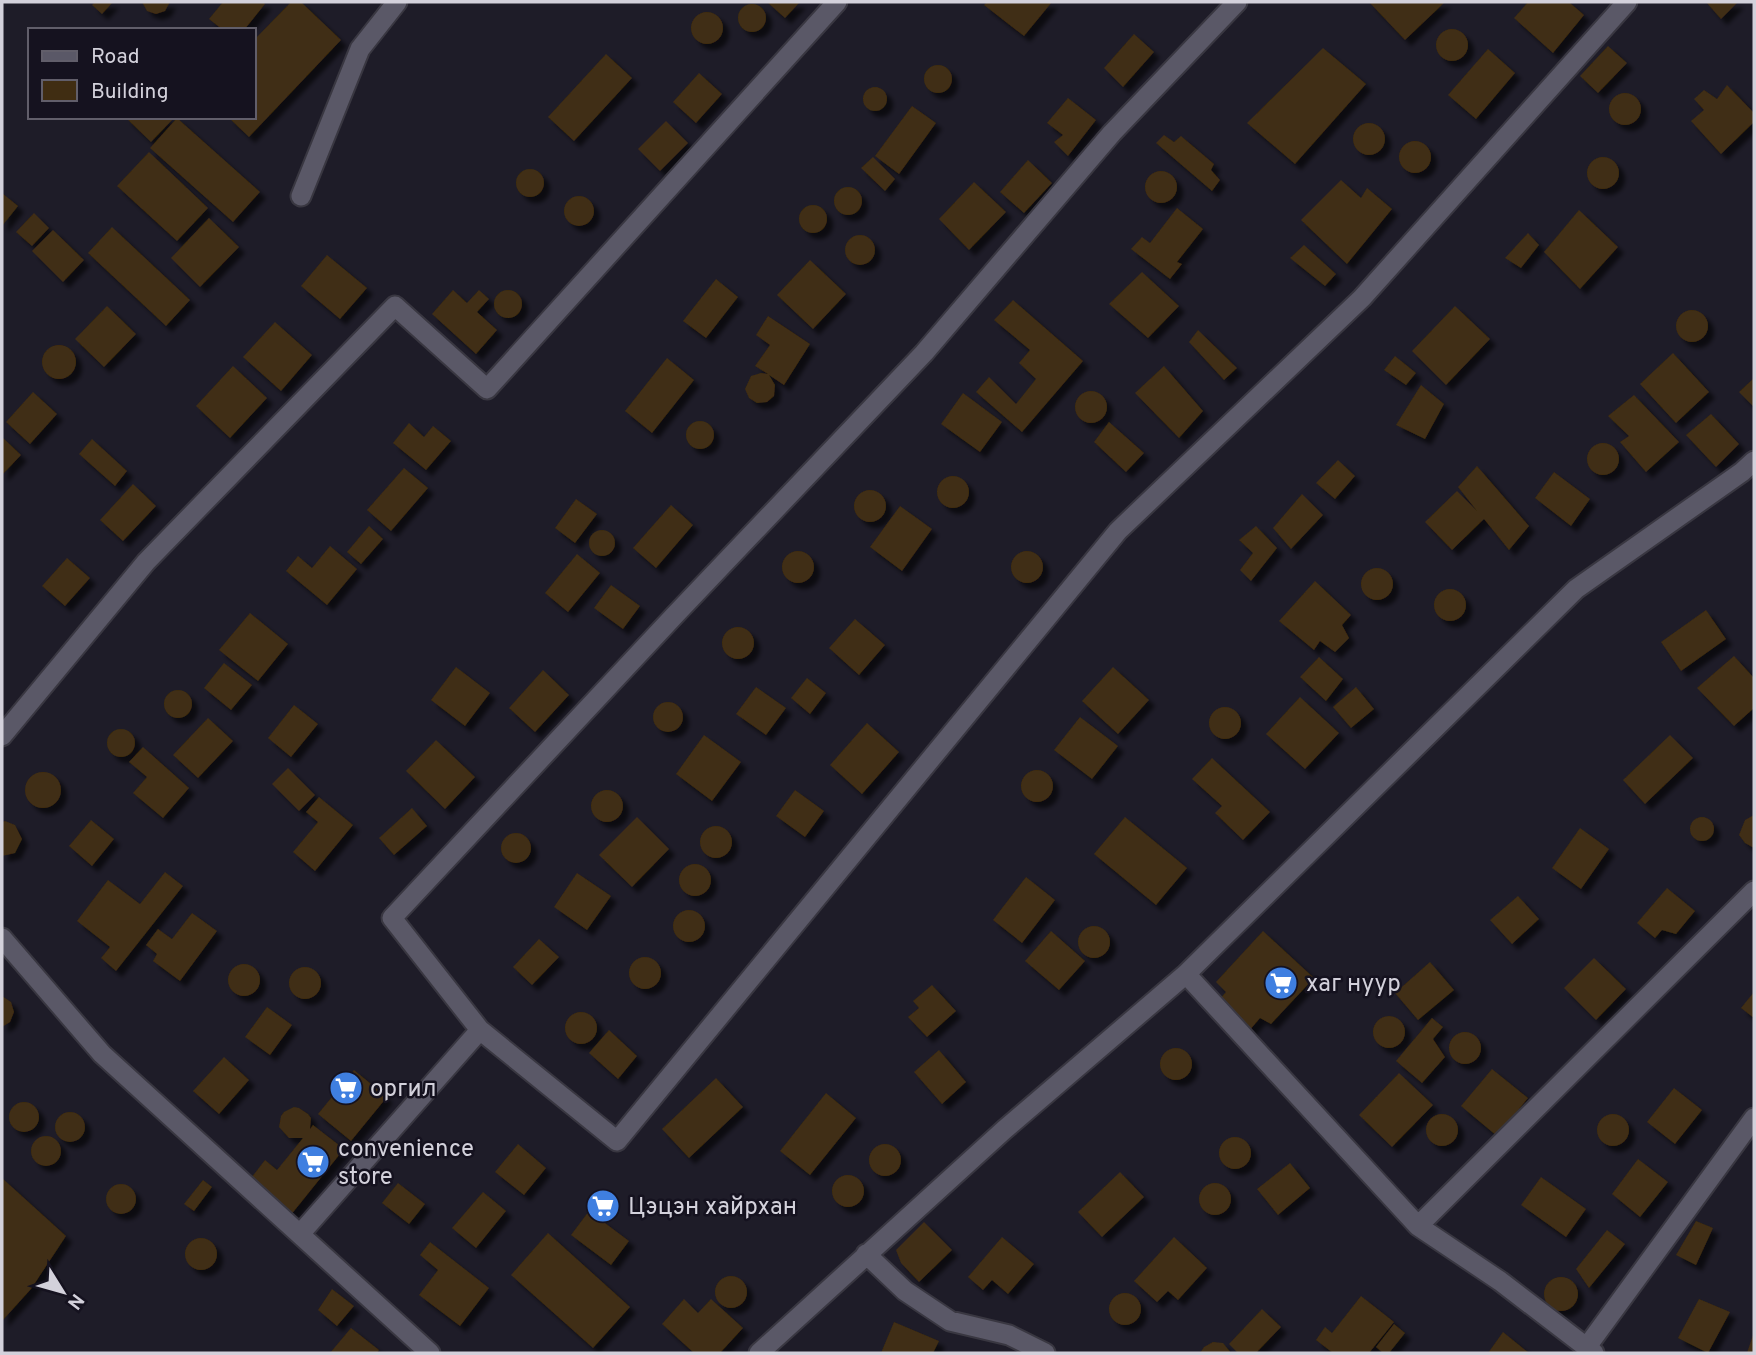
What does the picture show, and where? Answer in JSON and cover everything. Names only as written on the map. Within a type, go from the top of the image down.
[{"type":"street","points":[[301,196],[360,49],[397,2]]},
{"type":"street","points":[[2,736],[146,562],[395,306],[486,388],[837,2]]},
{"type":"street","points":[[1237,2],[1112,133],[925,352],[392,918],[480,1030],[617,1140],[1118,531],[1362,298],[1627,2]]},
{"type":"street","points":[[759,1353],[1004,1130],[1186,974],[1576,590],[1754,461]]},
{"type":"street","points":[[1418,1226],[1754,891]]},
{"type":"street","points":[[2,938],[102,1054],[430,1353]]},
{"type":"street","points":[[1186,974],[1418,1226],[1500,1281],[1590,1351],[1754,1118]]},
{"type":"street","points":[[300,1234],[480,1030]]},
{"type":"street","points":[[866,1254],[905,1291],[950,1321],[1009,1335],[1045,1353]]},
{"type":"building","points":[[95,2],[113,2],[102,14],[92,5]]},
{"type":"building","points":[[142,2],[170,2],[165,11],[156,14],[147,11]]},
{"type":"building","points":[[223,2],[265,4],[246,28],[220,28],[209,19]]},
{"type":"building","points":[[291,2],[301,2],[341,40],[249,137],[230,119],[256,119],[256,38]]},
{"type":"building","points":[[767,2],[800,2],[785,18]]},
{"type":"building","points":[[987,2],[1052,2],[1024,36],[984,5]]},
{"type":"building","points":[[1369,2],[1445,2],[1405,40]]},
{"type":"building","points":[[1528,2],[1569,2],[1584,15],[1553,53],[1514,18]]},
{"type":"building","points":[[1706,2],[1738,2],[1721,19]]},
{"type":"building","points":[[752,4],[762,8],[766,18],[762,28],[752,32],[742,28],[738,18],[742,8]]},
{"type":"building","points":[[707,12],[719,16],[723,28],[719,40],[707,44],[695,40],[691,28],[695,16]]},
{"type":"building","points":[[1452,29],[1463,34],[1468,45],[1463,56],[1452,61],[1441,56],[1436,45],[1441,34]]},
{"type":"building","points":[[1134,34],[1154,52],[1123,87],[1104,68]]},
{"type":"building","points":[[1608,46],[1627,63],[1598,93],[1580,76]]},
{"type":"building","points":[[1323,48],[1366,84],[1295,164],[1247,123]]},
{"type":"building","points":[[1488,49],[1515,73],[1476,119],[1448,95]]},
{"type":"building","points":[[606,54],[632,78],[574,141],[548,117]]},
{"type":"building","points":[[938,65],[948,69],[952,79],[948,89],[938,93],[928,89],[924,79],[928,69]]},
{"type":"building","points":[[699,73],[722,94],[696,123],[673,102]]},
{"type":"building","points":[[1727,85],[1754,113],[1754,122],[1721,154],[1691,121],[1704,110],[1694,99],[1704,90],[1717,99]]},
{"type":"building","points":[[875,87],[883,91],[887,99],[883,107],[875,111],[867,107],[863,99],[867,91]]},
{"type":"building","points":[[1625,93],[1636,98],[1641,109],[1636,120],[1625,125],[1614,120],[1609,109],[1614,98]]},
{"type":"building","points":[[1068,98],[1096,120],[1068,156],[1054,142],[1063,135],[1047,123]]},
{"type":"building","points":[[912,106],[936,123],[899,174],[875,156]]},
{"type":"building","points":[[127,119],[173,119],[151,142]]},
{"type":"building","points":[[178,119],[260,192],[233,222],[150,148]]},
{"type":"building","points":[[666,121],[688,143],[660,171],[638,149]]},
{"type":"building","points":[[1369,123],[1380,128],[1385,139],[1380,150],[1369,155],[1358,150],[1353,139],[1358,128]]},
{"type":"building","points":[[1164,135],[1174,142],[1181,136],[1214,164],[1211,170],[1220,180],[1212,191],[1156,143]]},
{"type":"building","points":[[1415,141],[1426,146],[1431,157],[1426,168],[1415,173],[1404,168],[1399,157],[1404,146]]},
{"type":"building","points":[[149,152],[208,208],[177,241],[117,186]]},
{"type":"building","points":[[873,157],[895,179],[885,191],[861,168]]},
{"type":"building","points":[[1603,157],[1614,162],[1619,173],[1614,184],[1603,189],[1592,184],[1587,173],[1592,162]]},
{"type":"building","points":[[1028,160],[1052,183],[1024,213],[1000,192]]},
{"type":"building","points":[[530,169],[540,173],[544,183],[540,193],[530,197],[520,193],[516,183],[520,173]]},
{"type":"building","points":[[1161,171],[1172,176],[1177,187],[1172,198],[1161,203],[1150,198],[1145,187],[1150,176]]},
{"type":"building","points":[[1341,180],[1361,198],[1367,188],[1392,209],[1347,264],[1301,220]]},
{"type":"building","points":[[974,182],[1006,212],[969,250],[939,219]]},
{"type":"building","points":[[848,187],[858,191],[862,201],[858,211],[848,215],[838,211],[834,201],[838,191]]},
{"type":"building","points":[[2,193],[18,206],[2,226]]},
{"type":"building","points":[[579,196],[589,201],[594,211],[589,221],[579,226],[569,221],[564,211],[569,201]]},
{"type":"building","points":[[813,205],[823,209],[827,219],[823,229],[813,233],[803,229],[799,219],[803,209]]},
{"type":"building","points":[[1177,208],[1203,229],[1177,262],[1182,264],[1170,279],[1131,249],[1142,237],[1150,243]]},
{"type":"building","points":[[1579,210],[1618,247],[1580,289],[1544,252]]},
{"type":"building","points":[[34,213],[49,228],[32,246],[16,232]]},
{"type":"building","points":[[209,218],[239,247],[200,287],[171,258]]},
{"type":"building","points":[[112,227],[190,300],[166,326],[88,253]]},
{"type":"building","points":[[53,230],[84,260],[63,282],[32,251]]},
{"type":"building","points":[[1528,233],[1539,245],[1521,268],[1505,258]]},
{"type":"building","points":[[860,235],[871,239],[875,250],[871,261],[860,265],[849,261],[845,250],[849,239]]},
{"type":"building","points":[[1304,245],[1336,274],[1325,286],[1290,258]]},
{"type":"building","points":[[327,255],[367,288],[340,319],[301,286]]},
{"type":"building","points":[[810,260],[846,294],[813,329],[777,295]]},
{"type":"building","points":[[1142,272],[1179,306],[1148,338],[1109,304]]},
{"type":"building","points":[[716,279],[738,297],[706,338],[683,321]]},
{"type":"building","points":[[453,290],[467,303],[479,290],[489,299],[477,312],[497,330],[476,354],[432,314]]},
{"type":"building","points":[[508,290],[518,294],[522,304],[518,314],[508,318],[498,314],[494,304],[498,294]]},
{"type":"building","points":[[1013,300],[1083,361],[1022,432],[976,392],[989,377],[1016,404],[1036,379],[1019,363],[1030,350],[994,320]]},
{"type":"building","points":[[107,306],[136,334],[104,367],[75,339]]},
{"type":"building","points":[[1455,306],[1490,339],[1446,385],[1412,351]]},
{"type":"building","points":[[1692,310],[1703,315],[1708,326],[1703,337],[1692,342],[1681,337],[1676,326],[1681,315]]},
{"type":"building","points":[[768,316],[810,344],[784,385],[769,375],[775,385],[774,396],[767,402],[757,403],[749,398],[745,389],[751,376],[768,374],[755,366],[770,345],[756,335]]},
{"type":"building","points":[[275,322],[312,355],[281,391],[243,357]]},
{"type":"building","points":[[1198,330],[1237,368],[1224,380],[1189,342]]},
{"type":"building","points":[[59,345],[71,350],[76,362],[71,374],[59,379],[47,374],[42,362],[47,350]]},
{"type":"building","points":[[1673,353],[1709,392],[1676,423],[1640,384]]},
{"type":"building","points":[[1395,356],[1416,373],[1406,385],[1384,370]]},
{"type":"building","points":[[667,358],[694,380],[652,433],[625,411]]},
{"type":"building","points":[[233,366],[267,398],[230,438],[196,406]]},
{"type":"building","points":[[1164,366],[1203,411],[1179,438],[1135,393]]},
{"type":"building","points":[[1754,378],[1754,407],[1739,392]]},
{"type":"building","points":[[1421,385],[1444,404],[1425,439],[1396,425]]},
{"type":"building","points":[[1091,391],[1102,396],[1107,407],[1102,418],[1091,423],[1080,418],[1075,407],[1080,396]]},
{"type":"building","points":[[33,392],[57,414],[30,444],[6,422]]},
{"type":"building","points":[[963,393],[1002,422],[980,452],[941,424]]},
{"type":"building","points":[[1634,395],[1679,442],[1646,472],[1620,442],[1629,436],[1608,416]]},
{"type":"building","points":[[1711,414],[1739,444],[1716,467],[1686,435]]},
{"type":"building","points":[[700,421],[710,425],[714,435],[710,445],[700,449],[690,445],[686,435],[690,425]]},
{"type":"building","points":[[1109,422],[1144,453],[1126,472],[1094,442]]},
{"type":"building","points":[[409,423],[424,437],[433,426],[451,441],[426,470],[393,443]]},
{"type":"building","points":[[2,437],[21,455],[2,475]]},
{"type":"building","points":[[92,439],[127,471],[115,486],[79,454]]},
{"type":"building","points":[[1603,443],[1614,448],[1619,459],[1614,470],[1603,475],[1592,470],[1587,459],[1592,448]]},
{"type":"building","points":[[1338,460],[1355,476],[1335,499],[1316,483]]},
{"type":"building","points":[[1477,466],[1529,526],[1509,550],[1484,519],[1452,550],[1425,522],[1457,491],[1477,511],[1458,487]]},
{"type":"building","points":[[404,468],[428,488],[391,531],[367,510]]},
{"type":"building","points":[[1554,472],[1590,499],[1571,526],[1535,498]]},
{"type":"building","points":[[953,476],[964,481],[969,492],[964,503],[953,508],[942,503],[937,492],[942,481]]},
{"type":"building","points":[[133,484],[156,506],[123,541],[100,520]]},
{"type":"building","points":[[870,490],[881,495],[886,506],[881,517],[870,522],[859,517],[854,506],[859,495]]},
{"type":"building","points":[[1302,494],[1323,515],[1291,549],[1273,528]]},
{"type":"building","points":[[576,499],[597,514],[575,543],[555,528]]},
{"type":"building","points":[[671,505],[693,525],[656,568],[633,548]]},
{"type":"building","points":[[900,506],[932,529],[902,571],[870,547]]},
{"type":"building","points":[[369,526],[383,539],[361,564],[347,552]]},
{"type":"building","points":[[1256,526],[1277,548],[1251,581],[1240,570],[1253,553],[1239,540]]},
{"type":"building","points":[[602,530],[611,534],[615,543],[611,552],[602,556],[593,552],[589,543],[593,534]]},
{"type":"building","points":[[330,546],[357,569],[327,605],[286,571],[298,556],[312,568]]},
{"type":"building","points":[[798,551],[809,556],[814,567],[809,578],[798,583],[787,578],[782,567],[787,556]]},
{"type":"building","points":[[1027,551],[1038,556],[1043,567],[1038,578],[1027,583],[1016,578],[1011,567],[1016,556]]},
{"type":"building","points":[[577,554],[600,573],[568,612],[545,593]]},
{"type":"building","points":[[67,558],[90,578],[65,606],[42,586]]},
{"type":"building","points":[[1377,568],[1388,573],[1393,584],[1388,595],[1377,600],[1366,595],[1361,584],[1366,573]]},
{"type":"building","points":[[1315,581],[1351,615],[1342,625],[1349,638],[1335,652],[1320,641],[1314,650],[1279,621]]},
{"type":"building","points":[[611,585],[640,606],[623,629],[594,608]]},
{"type":"building","points":[[1450,589],[1461,594],[1466,605],[1461,616],[1450,621],[1439,616],[1434,605],[1439,594]]},
{"type":"building","points":[[1706,610],[1726,639],[1681,671],[1661,642]]},
{"type":"building","points":[[250,613],[288,644],[258,681],[219,650]]},
{"type":"building","points":[[855,619],[885,645],[859,675],[829,648]]},
{"type":"building","points":[[738,627],[749,632],[754,643],[749,654],[738,659],[727,654],[722,643],[727,632]]},
{"type":"building","points":[[1734,656],[1754,678],[1754,708],[1734,726],[1697,688]]},
{"type":"building","points":[[1319,657],[1343,679],[1326,701],[1300,677]]},
{"type":"building","points":[[224,663],[252,685],[231,710],[204,688]]},
{"type":"building","points":[[456,667],[490,693],[465,726],[431,700]]},
{"type":"building","points":[[1113,667],[1149,700],[1118,734],[1082,701]]},
{"type":"building","points":[[543,670],[569,695],[535,732],[509,708]]},
{"type":"building","points":[[807,678],[826,693],[810,714],[791,698]]},
{"type":"building","points":[[756,687],[786,708],[766,735],[736,714]]},
{"type":"building","points":[[1356,687],[1374,709],[1351,728],[1333,707]]},
{"type":"building","points":[[178,690],[188,694],[192,704],[188,714],[178,718],[168,714],[164,704],[168,694]]},
{"type":"building","points":[[1300,697],[1339,733],[1305,769],[1266,734]]},
{"type":"building","points":[[668,702],[679,706],[683,717],[679,728],[668,732],[657,728],[653,717],[657,706]]},
{"type":"building","points":[[294,705],[318,724],[291,757],[268,738]]},
{"type":"building","points":[[1225,707],[1236,712],[1241,723],[1236,734],[1225,739],[1214,734],[1209,723],[1214,712]]},
{"type":"building","points":[[1080,717],[1118,746],[1092,779],[1054,750]]},
{"type":"building","points":[[208,718],[233,741],[198,778],[173,755]]},
{"type":"building","points":[[867,723],[899,752],[862,794],[830,765]]},
{"type":"building","points":[[121,729],[131,733],[135,743],[131,753],[121,757],[111,753],[107,743],[111,733]]},
{"type":"building","points":[[704,735],[741,762],[712,801],[676,774]]},
{"type":"building","points":[[1670,735],[1693,758],[1645,804],[1623,780]]},
{"type":"building","points":[[436,740],[475,777],[445,809],[406,771]]},
{"type":"building","points":[[143,747],[189,788],[163,818],[133,793],[147,777],[129,762]]},
{"type":"building","points":[[1212,758],[1270,812],[1243,840],[1215,813],[1222,806],[1192,779]]},
{"type":"building","points":[[288,768],[315,795],[299,811],[272,784]]},
{"type":"building","points":[[1037,770],[1048,775],[1053,786],[1048,797],[1037,802],[1026,797],[1021,786],[1026,775]]},
{"type":"building","points":[[43,772],[55,778],[61,790],[55,802],[43,808],[31,802],[25,790],[31,778]]},
{"type":"building","points":[[607,790],[618,795],[623,806],[618,817],[607,822],[596,817],[591,806],[596,795]]},
{"type":"building","points":[[795,790],[824,811],[805,837],[776,816]]},
{"type":"building","points":[[319,797],[353,825],[315,871],[293,852],[318,822],[306,812]]},
{"type":"building","points":[[412,808],[427,826],[394,855],[379,838]]},
{"type":"building","points":[[1754,815],[1754,848],[1745,843],[1739,835],[1745,820]]},
{"type":"building","points":[[637,817],[669,849],[632,887],[599,855]]},
{"type":"building","points":[[1125,817],[1187,868],[1156,905],[1094,854]]},
{"type":"building","points":[[1702,817],[1710,821],[1714,829],[1710,837],[1702,841],[1694,837],[1690,829],[1694,821]]},
{"type":"building","points":[[91,820],[114,839],[92,866],[69,846]]},
{"type":"building","points":[[2,822],[15,825],[22,839],[15,853],[2,856]]},
{"type":"building","points":[[716,826],[727,831],[732,842],[727,853],[716,858],[705,853],[700,842],[705,831]]},
{"type":"building","points":[[1580,828],[1609,849],[1581,889],[1552,868]]},
{"type":"building","points":[[516,833],[527,837],[531,848],[527,859],[516,863],[505,859],[501,848],[505,837]]},
{"type":"building","points":[[695,864],[706,869],[711,880],[706,891],[695,896],[684,891],[679,880],[684,869]]},
{"type":"building","points":[[165,872],[183,886],[116,971],[101,958],[110,947],[77,921],[108,880],[140,904]]},
{"type":"building","points":[[577,873],[611,896],[587,930],[554,907]]},
{"type":"building","points":[[1026,877],[1055,900],[1022,943],[993,920]]},
{"type":"building","points":[[1667,888],[1695,911],[1676,934],[1662,930],[1655,938],[1637,923]]},
{"type":"building","points":[[1518,896],[1539,919],[1512,944],[1490,920]]},
{"type":"building","points":[[689,910],[700,915],[705,926],[700,937],[689,942],[678,937],[673,926],[678,915]]},
{"type":"building","points":[[192,913],[217,931],[180,981],[153,961],[157,954],[146,945],[158,929],[172,939]]},
{"type":"building","points":[[1094,926],[1105,931],[1110,942],[1105,953],[1094,958],[1083,953],[1078,942],[1083,931]]},
{"type":"building","points":[[1051,931],[1085,961],[1059,990],[1025,961]]},
{"type":"building","points":[[1263,931],[1314,978],[1271,1024],[1260,1018],[1249,1031],[1217,1002],[1226,992],[1216,982]]},
{"type":"building","points":[[539,939],[559,957],[532,985],[513,967]]},
{"type":"building","points":[[645,957],[656,962],[661,973],[656,984],[645,989],[634,984],[629,973],[634,962]]},
{"type":"building","points":[[1594,958],[1626,989],[1596,1020],[1564,988]]},
{"type":"building","points":[[1430,962],[1454,990],[1418,1020],[1395,993]]},
{"type":"building","points":[[244,964],[255,969],[260,980],[255,991],[244,996],[233,991],[228,980],[233,969]]},
{"type":"building","points":[[305,967],[316,972],[321,983],[316,994],[305,999],[294,994],[289,983],[294,972]]},
{"type":"building","points":[[932,985],[956,1011],[927,1037],[908,1017],[919,1008],[913,1001]]},
{"type":"building","points":[[1754,992],[1754,1018],[1741,1008]]},
{"type":"building","points":[[2,996],[11,1002],[14,1012],[10,1022],[2,1027]]},
{"type":"building","points":[[267,1007],[292,1025],[270,1055],[245,1037]]},
{"type":"building","points":[[581,1012],[592,1017],[597,1028],[592,1039],[581,1044],[570,1039],[565,1028],[570,1017]]},
{"type":"building","points":[[1389,1016],[1400,1021],[1405,1032],[1400,1043],[1389,1048],[1378,1043],[1373,1032],[1378,1021]]},
{"type":"building","points":[[1432,1018],[1443,1027],[1433,1039],[1445,1057],[1422,1083],[1396,1061]]},
{"type":"building","points":[[609,1030],[637,1056],[618,1079],[589,1053]]},
{"type":"building","points":[[1465,1032],[1476,1037],[1481,1048],[1476,1059],[1465,1064],[1454,1059],[1449,1048],[1454,1037]]},
{"type":"building","points":[[1176,1048],[1187,1053],[1192,1064],[1187,1075],[1176,1080],[1165,1075],[1160,1064],[1165,1053]]},
{"type":"building","points":[[939,1050],[966,1082],[942,1104],[914,1072]]},
{"type":"building","points":[[224,1057],[249,1080],[219,1114],[193,1091]]},
{"type":"building","points":[[1492,1069],[1528,1098],[1497,1136],[1461,1106]]},
{"type":"building","points":[[354,1070],[387,1097],[351,1141],[318,1114]]},
{"type":"building","points":[[1399,1073],[1433,1105],[1392,1147],[1359,1115]]},
{"type":"building","points":[[716,1078],[743,1107],[689,1158],[662,1129]]},
{"type":"building","points":[[1674,1088],[1702,1110],[1675,1144],[1647,1122]]},
{"type":"building","points":[[826,1093],[856,1118],[810,1175],[780,1151]]},
{"type":"building","points":[[24,1102],[35,1106],[39,1117],[35,1128],[24,1132],[13,1128],[9,1117],[13,1106]]},
{"type":"building","points":[[294,1107],[311,1118],[310,1129],[313,1125],[344,1149],[290,1216],[248,1182],[265,1160],[277,1170],[303,1138],[289,1138],[279,1127],[284,1112]]},
{"type":"building","points":[[70,1112],[81,1116],[85,1127],[81,1138],[70,1142],[59,1138],[55,1127],[59,1116]]},
{"type":"building","points":[[1442,1114],[1453,1119],[1458,1130],[1453,1141],[1442,1146],[1431,1141],[1426,1130],[1431,1119]]},
{"type":"building","points":[[1613,1114],[1624,1119],[1629,1130],[1624,1141],[1613,1146],[1602,1141],[1597,1130],[1602,1119]]},
{"type":"building","points":[[46,1136],[57,1140],[61,1151],[57,1162],[46,1166],[35,1162],[31,1151],[35,1140]]},
{"type":"building","points":[[1235,1137],[1246,1142],[1251,1153],[1246,1164],[1235,1169],[1224,1164],[1219,1153],[1224,1142]]},
{"type":"building","points":[[518,1144],[546,1168],[524,1195],[495,1172]]},
{"type":"building","points":[[885,1144],[896,1149],[901,1160],[896,1171],[885,1176],[874,1171],[869,1160],[874,1149]]},
{"type":"building","points":[[1638,1159],[1668,1182],[1640,1217],[1612,1194]]},
{"type":"building","points":[[1290,1163],[1310,1188],[1278,1215],[1257,1189]]},
{"type":"building","points":[[1120,1172],[1144,1197],[1102,1237],[1078,1212]]},
{"type":"building","points":[[848,1175],[859,1180],[864,1191],[859,1202],[848,1207],[837,1202],[832,1191],[837,1180]]},
{"type":"building","points":[[1541,1177],[1586,1209],[1566,1237],[1521,1205]]},
{"type":"building","points":[[2,1178],[66,1236],[31,1289],[2,1321]]},
{"type":"building","points":[[203,1180],[212,1187],[194,1211],[184,1204]]},
{"type":"building","points":[[398,1183],[425,1204],[409,1224],[382,1203]]},
{"type":"building","points":[[1215,1183],[1226,1188],[1231,1199],[1226,1210],[1215,1215],[1204,1210],[1199,1199],[1204,1188]]},
{"type":"building","points":[[121,1184],[132,1188],[136,1199],[132,1210],[121,1214],[110,1210],[106,1199],[110,1188]]},
{"type":"building","points":[[483,1192],[506,1211],[476,1248],[452,1228]]},
{"type":"building","points":[[589,1211],[629,1241],[611,1265],[571,1235]]},
{"type":"building","points":[[1696,1221],[1713,1228],[1696,1265],[1676,1255]]},
{"type":"building","points":[[924,1222],[952,1250],[919,1282],[901,1263],[896,1250]]},
{"type":"building","points":[[1607,1230],[1625,1244],[1589,1288],[1576,1269]]},
{"type":"building","points":[[548,1233],[630,1307],[593,1348],[511,1275]]},
{"type":"building","points":[[1002,1237],[1034,1264],[1008,1294],[992,1280],[983,1290],[968,1277]]},
{"type":"building","points":[[1174,1237],[1207,1268],[1178,1300],[1168,1291],[1157,1302],[1134,1281]]},
{"type":"building","points":[[201,1238],[212,1243],[217,1254],[212,1265],[201,1270],[190,1265],[185,1254],[190,1243]]},
{"type":"building","points":[[430,1242],[489,1288],[460,1326],[419,1295],[438,1270],[420,1255]]},
{"type":"building","points":[[731,1276],[742,1281],[747,1292],[742,1303],[731,1308],[720,1303],[715,1292],[720,1281]]},
{"type":"building","points":[[1561,1277],[1573,1282],[1578,1294],[1573,1306],[1561,1311],[1549,1306],[1544,1294],[1549,1282]]},
{"type":"building","points":[[332,1289],[354,1306],[337,1326],[318,1310]]},
{"type":"building","points":[[1125,1293],[1136,1298],[1141,1309],[1136,1320],[1125,1325],[1114,1320],[1109,1309],[1114,1298]]},
{"type":"building","points":[[1361,1296],[1394,1322],[1369,1353],[1333,1353],[1316,1340],[1325,1327],[1332,1333]]},
{"type":"building","points":[[684,1299],[698,1313],[711,1299],[743,1328],[720,1353],[694,1353],[662,1324]]},
{"type":"building","points":[[1699,1299],[1730,1312],[1708,1353],[1678,1338]]},
{"type":"building","points":[[1262,1309],[1281,1327],[1256,1353],[1238,1353],[1229,1344]]},
{"type":"building","points":[[894,1322],[939,1341],[933,1353],[881,1353]]},
{"type":"building","points":[[1394,1324],[1405,1333],[1389,1353],[1383,1353],[1376,1347]]},
{"type":"building","points":[[351,1328],[379,1350],[377,1353],[330,1353]]},
{"type":"building","points":[[1503,1332],[1529,1353],[1488,1353]]},
{"type":"building","points":[[1754,1332],[1754,1353],[1747,1353]]},
{"type":"building","points":[[1213,1342],[1223,1343],[1231,1353],[1200,1353]]},
{"type":"place","name":"хаг нуур","points":[[1281,983]]},
{"type":"place","name":"оргил","points":[[346,1088]]},
{"type":"place","name":"convenience store","points":[[313,1162]]},
{"type":"place","name":"Цэцэн хайрхан","points":[[603,1206]]}]
